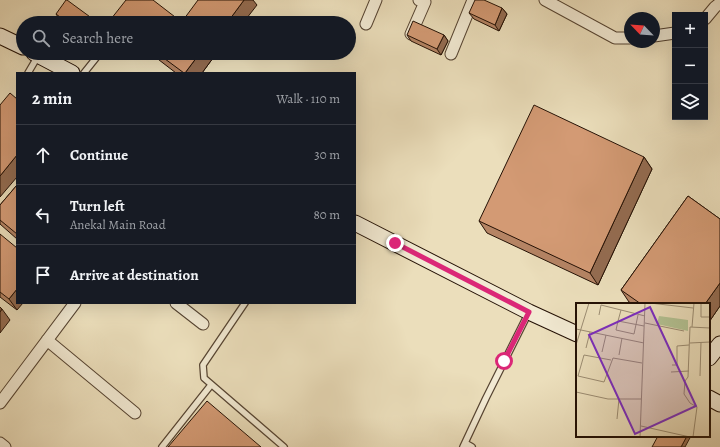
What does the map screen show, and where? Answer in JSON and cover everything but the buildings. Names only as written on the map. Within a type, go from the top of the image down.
[{"type":"main road","points":[[0,36],[16,44]]},
{"type":"main road","points":[[47,60],[70,72]]},
{"type":"main road","points":[[356,224],[529,312],[576,334]]},
{"type":"main road","points":[[710,357],[720,344]]},
{"type":"main road","points":[[710,399],[720,404]]},
{"type":"street","points":[[366,24],[376,0]]},
{"type":"street","points":[[411,34],[424,2],[419,0]]},
{"type":"street","points":[[450,54],[473,0]]},
{"type":"street","points":[[545,0],[615,38],[624,38]]},
{"type":"street","points":[[708,15],[720,3]]},
{"type":"street","points":[[660,35],[672,33]]},
{"type":"street","points":[[0,403],[74,304]]},
{"type":"street","points":[[177,304],[203,324]]},
{"type":"street","points":[[47,340],[135,413]]},
{"type":"street","points":[[0,442],[5,447]]},
{"type":"lane","points":[[28,72],[33,60]]},
{"type":"lane","points":[[85,72],[94,60]]},
{"type":"lane","points":[[244,304],[203,365],[204,378],[284,447]]},
{"type":"lane","points":[[472,447],[464,445],[529,312]]},
{"type":"lane","points":[[162,447],[211,385]]},
{"type":"route","points":[[395,243],[529,312],[504,361]]}]
